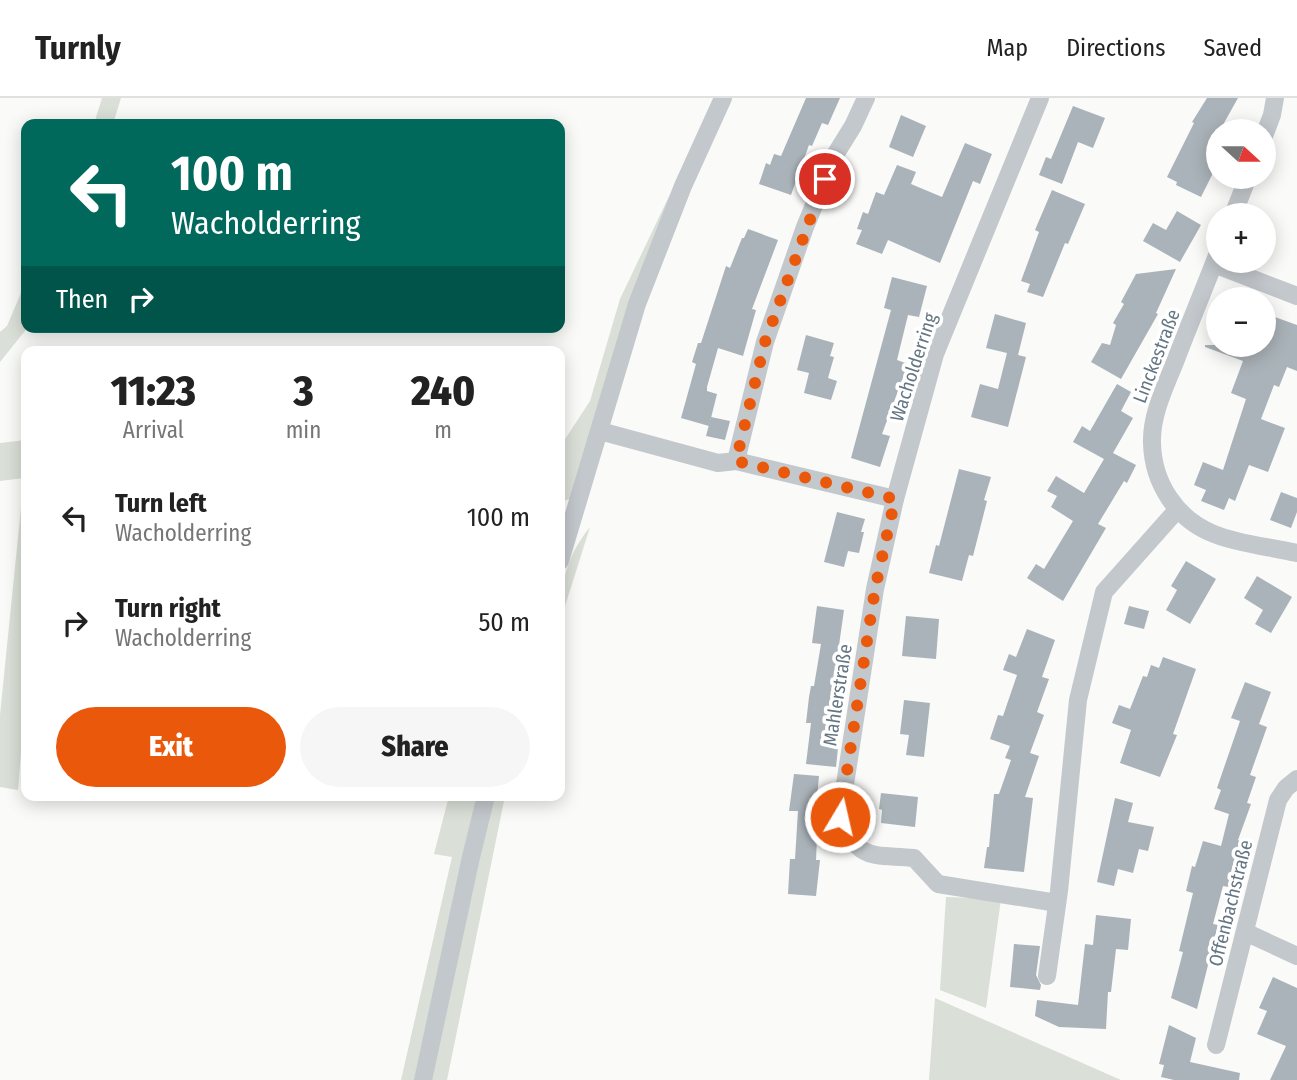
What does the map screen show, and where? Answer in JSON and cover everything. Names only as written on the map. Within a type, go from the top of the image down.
[{"type":"street","points":[[565,545],[637,304],[683,186],[723,98]]},
{"type":"street","points":[[736,461],[765,342],[805,227],[835,155],[853,127],[866,98]]},
{"type":"street","name":"Wacholderring","points":[[895,499],[935,354],[1041,98]]},
{"type":"street","points":[[1270,119],[1275,98]]},
{"type":"street","name":"Linckestraße","points":[[1210,273],[1156,411],[1152,442],[1155,466],[1164,490],[1177,510],[1192,523],[1215,535],[1297,552]]},
{"type":"street","points":[[1248,273],[1297,296]]},
{"type":"street","points":[[600,432],[718,463],[736,461],[895,499]]},
{"type":"street","name":"Mahlerstraße","points":[[895,499],[875,589],[840,817],[849,839],[866,854],[914,858],[938,884],[1057,903]]},
{"type":"street","points":[[1047,976],[1078,700],[1104,592],[1177,510]]},
{"type":"street","name":"Offenbachstraße","points":[[1216,1045],[1278,800],[1286,788],[1297,779]]},
{"type":"street","points":[[423,1080],[485,801]]},
{"type":"street","points":[[1245,932],[1297,956]]},
{"type":"shaded area","points":[[102,98],[121,98],[115,119],[96,119]]},
{"type":"shaded area","points":[[672,190],[630,302],[573,498],[565,500],[565,439],[590,401],[620,299]]},
{"type":"shaded area","points":[[21,293],[21,333],[23,333],[0,362],[0,332],[7,326]]},
{"type":"shaded area","points":[[21,441],[21,478],[0,481],[0,443]]},
{"type":"shaded area","points":[[21,508],[21,753],[18,790],[0,787],[0,715]]},
{"type":"shaded area","points":[[590,527],[565,606],[565,576]]},
{"type":"shaded area","points":[[448,801],[478,801],[414,1080],[401,1080],[452,857],[434,854]]},
{"type":"shaded area","points":[[494,801],[504,801],[447,1080],[431,1080]]},
{"type":"shaded area","points":[[946,897],[1001,899],[986,1008],[940,990]]},
{"type":"shaded area","points":[[935,998],[1121,1080],[929,1080]]},
{"type":"building","points":[[806,98],[840,98],[828,125],[822,123],[812,146],[809,145],[791,195],[759,184],[766,163],[770,165],[774,154],[781,156]]},
{"type":"building","points":[[1207,98],[1238,98],[1226,119],[1206,119],[1206,187],[1201,197],[1176,185],[1177,182],[1167,177],[1194,123],[1192,122]]},
{"type":"building","points":[[1073,106],[1105,118],[1093,148],[1078,142],[1062,184],[1039,175],[1046,157],[1051,159]]},
{"type":"building","points":[[901,115],[926,126],[913,157],[889,147]]},
{"type":"building","points":[[965,143],[992,154],[980,184],[973,181],[940,263],[888,240],[882,254],[856,244],[862,230],[857,229],[863,212],[868,214],[876,192],[884,195],[897,165],[916,172],[911,184],[942,197]]},
{"type":"building","points":[[1052,190],[1085,204],[1068,244],[1065,243],[1043,297],[1027,292],[1030,284],[1021,281],[1039,232],[1035,230]]},
{"type":"building","points":[[1177,211],[1201,225],[1180,262],[1143,241],[1153,223],[1166,230]]},
{"type":"building","points":[[748,229],[778,240],[752,309],[756,310],[743,356],[718,348],[707,387],[707,391],[717,394],[709,426],[681,418],[696,364],[692,362],[698,343],[701,343],[726,266],[730,268]]},
{"type":"building","points":[[1176,269],[1156,313],[1158,314],[1121,379],[1091,362],[1102,343],[1110,345],[1116,325],[1113,323],[1136,274]]},
{"type":"building","points":[[892,277],[927,286],[919,317],[908,315],[897,360],[908,364],[882,434],[890,436],[880,467],[851,458],[891,310],[884,308]]},
{"type":"building","points":[[995,314],[1026,323],[1018,355],[1026,357],[1008,427],[971,417],[980,384],[998,389],[1007,353],[986,348]]},
{"type":"building","points":[[1276,317],[1297,325],[1297,371],[1287,367],[1279,387],[1274,385],[1261,419],[1285,428],[1268,472],[1249,465],[1235,501],[1229,498],[1224,510],[1201,501],[1206,490],[1194,485],[1203,462],[1223,470],[1246,399],[1231,393],[1243,361],[1232,357],[1276,357]]},
{"type":"building","points":[[806,335],[834,343],[830,356],[834,357],[828,378],[837,381],[831,400],[804,393],[809,373],[797,370]]},
{"type":"building","points":[[1117,384],[1131,392],[1121,411],[1133,418],[1113,453],[1136,465],[1127,483],[1124,481],[1098,524],[1106,528],[1063,601],[1027,578],[1036,564],[1044,569],[1073,521],[1051,507],[1057,496],[1047,491],[1056,476],[1084,493],[1104,459],[1073,442],[1082,426],[1090,431]]},
{"type":"building","points":[[711,417],[730,421],[725,440],[706,436]]},
{"type":"building","points":[[959,469],[991,477],[973,556],[969,555],[962,581],[929,573],[936,545],[939,546]]},
{"type":"building","points":[[1281,492],[1297,498],[1297,512],[1291,528],[1270,520]]},
{"type":"building","points":[[837,512],[865,519],[859,553],[848,551],[844,567],[824,562]]},
{"type":"building","points":[[1186,561],[1216,579],[1190,624],[1166,610],[1177,590],[1171,586]]},
{"type":"building","points":[[1257,576],[1292,597],[1271,633],[1255,624],[1263,610],[1244,598]]},
{"type":"building","points":[[817,606],[844,610],[833,688],[838,689],[832,747],[838,748],[836,767],[806,764],[811,723],[806,723],[809,697],[811,686],[814,686],[821,644],[812,643]]},
{"type":"building","points":[[1129,606],[1149,611],[1144,629],[1124,624]]},
{"type":"building","points":[[906,616],[939,619],[936,659],[902,656]]},
{"type":"building","points":[[1027,629],[1055,640],[1042,677],[1049,679],[1037,712],[1044,715],[1030,753],[1039,756],[1025,797],[1033,798],[1024,872],[984,868],[989,847],[994,794],[999,794],[1011,760],[1005,758],[1010,746],[990,739],[998,715],[1003,716],[1017,675],[1003,670],[1009,654],[1016,657]]},
{"type":"building","points":[[1163,657],[1196,669],[1173,734],[1177,735],[1160,777],[1120,763],[1131,730],[1112,723],[1119,705],[1130,709],[1143,676],[1147,677],[1151,665],[1159,668]]},
{"type":"building","points":[[1245,682],[1271,692],[1259,724],[1267,727],[1250,775],[1256,777],[1247,803],[1251,804],[1238,840],[1240,841],[1229,887],[1223,886],[1213,924],[1218,925],[1197,1009],[1171,998],[1183,952],[1179,951],[1193,893],[1186,891],[1192,866],[1195,867],[1203,841],[1221,846],[1229,814],[1214,809],[1221,790],[1217,788],[1240,721],[1231,718]]},
{"type":"building","points":[[904,700],[930,703],[924,757],[906,755],[909,735],[900,734]]},
{"type":"building","points":[[794,774],[819,776],[813,839],[817,839],[816,860],[820,860],[816,896],[788,894],[790,859],[795,859],[798,811],[789,811]]},
{"type":"building","points":[[881,793],[918,797],[915,827],[881,823]]},
{"type":"building","points":[[1115,798],[1133,803],[1128,822],[1154,827],[1148,851],[1139,849],[1133,873],[1118,869],[1114,886],[1097,882]]},
{"type":"building","points":[[1096,915],[1131,919],[1128,950],[1116,949],[1111,992],[1108,992],[1106,1029],[1059,1027],[1035,1016],[1037,1000],[1078,1005],[1085,944],[1093,945]]},
{"type":"building","points":[[1014,944],[1040,946],[1036,975],[1041,985],[1040,990],[1010,987]]},
{"type":"building","points":[[1273,977],[1297,988],[1297,1080],[1270,1080],[1286,1046],[1257,1034],[1267,1011],[1259,1008]]},
{"type":"building","points":[[1169,1025],[1196,1038],[1190,1062],[1240,1073],[1239,1080],[1174,1080],[1161,1077],[1164,1065],[1159,1064]]},
{"type":"route","points":[[825,179],[805,227],[765,342],[736,461],[895,499],[875,589],[840,817]]}]
